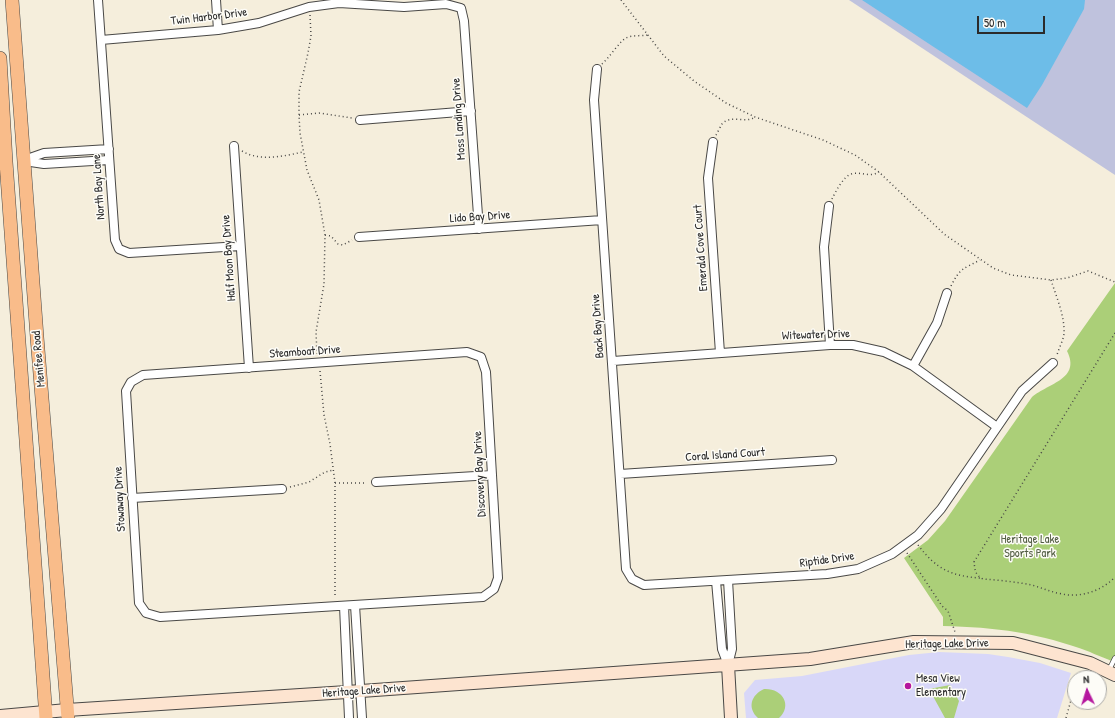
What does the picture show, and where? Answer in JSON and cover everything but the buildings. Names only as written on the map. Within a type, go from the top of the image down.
[{"type":"main road","name":"Menifee Road","points":[[12,0],[67,714]]},
{"type":"main road","name":"Menifee Road","points":[[0,58],[3,162],[46,715]]},
{"type":"street","name":"North Bay Lane","points":[[98,0],[115,240],[119,249],[129,253],[240,246]]},
{"type":"street","points":[[216,0],[218,30]]},
{"type":"street","name":"Twin Harbor Drive","points":[[101,40],[218,30],[259,23],[309,7],[339,1],[404,7],[446,4],[461,8]]},
{"type":"street","name":"Moss Landing Drive","points":[[461,8],[464,21],[479,229]]},
{"type":"street","name":"Back Bay Drive","points":[[597,69],[594,100],[613,361],[626,570],[632,579]]},
{"type":"street","points":[[360,120],[471,112]]},
{"type":"street","name":"Emerald Cove Court","points":[[712,142],[708,178],[720,353]]},
{"type":"street","name":"Half Moon Bay Drive","points":[[234,146],[249,368]]},
{"type":"street","points":[[3,162],[24,160],[44,153],[109,149]]},
{"type":"street","points":[[24,160],[44,164],[110,160]]},
{"type":"street","points":[[829,206],[824,247],[830,345]]},
{"type":"street","name":"Lido Bay Drive","points":[[359,237],[602,220]]},
{"type":"street","points":[[913,366],[937,323],[947,293]]},
{"type":"street","name":"Witewater Drive","points":[[613,361],[830,345],[853,345],[884,352],[913,366],[997,427]]},
{"type":"street","name":"Steamboat Drive","points":[[131,382],[143,375],[467,352],[481,357]]},
{"type":"street","name":"Discovery Bay Drive","points":[[354,605],[483,597],[494,589],[498,578],[486,372],[481,357]]},
{"type":"street","name":"Riptide Drive","points":[[632,579],[644,585],[826,574],[858,569],[892,554],[918,535],[941,509],[1022,391],[1053,363]]},
{"type":"street","name":"Stowaway Drive","points":[[131,382],[126,391],[132,498],[139,603],[146,613],[160,617],[340,606]]},
{"type":"street","name":"Coral Island Court","points":[[620,474],[832,460]]},
{"type":"street","points":[[376,482],[492,475]]},
{"type":"street","points":[[132,498],[282,489]]},
{"type":"street","points":[[728,580],[732,649],[728,665],[731,718]]},
{"type":"street","points":[[716,581],[722,649],[728,665]]},
{"type":"street","points":[[349,718],[340,606],[354,605],[362,718]]},
{"type":"street","name":"Heritage Lake Drive","points":[[0,716],[67,714],[360,691],[810,659],[914,642],[1013,643],[1090,663],[1112,674]]},
{"type":"lane","points":[[1112,674],[1115,658]]},
{"type":"path","points":[[621,0],[664,56],[694,81],[726,103],[755,117],[823,140],[841,150],[855,155],[879,172],[944,234],[993,268],[1011,275],[1050,280],[1067,278],[1088,271],[1115,282]]},
{"type":"path","points":[[309,7],[311,36],[299,92],[299,115],[303,152],[307,170],[319,200],[325,235],[324,284],[316,332],[324,415],[334,470],[334,571],[340,606]]},
{"type":"path","points":[[597,69],[625,38],[648,35]]},
{"type":"path","points":[[299,115],[319,113],[360,120]]},
{"type":"path","points":[[712,142],[724,122],[734,119],[748,120],[755,117]]},
{"type":"path","points":[[234,146],[249,155],[270,157],[303,152]]},
{"type":"path","points":[[829,206],[837,190],[847,177],[852,174],[874,175],[879,172]]},
{"type":"path","points":[[325,235],[331,236],[338,244],[343,245],[359,237]]},
{"type":"path","points":[[947,293],[955,277],[963,268],[980,260]]},
{"type":"path","points":[[1050,280],[1060,307],[1064,333],[1053,363]]},
{"type":"path","points":[[983,579],[975,572],[974,562],[976,558],[1115,334]]},
{"type":"path","points":[[282,489],[309,482],[325,472],[334,470]]},
{"type":"path","points":[[335,483],[376,482]]},
{"type":"path","points":[[913,538],[926,555],[947,571],[960,576],[1032,585],[1070,596],[1090,593],[1108,584],[1115,577]]},
{"type":"path","points":[[902,546],[942,606],[948,611],[958,643]]},
{"type":"shaded area","points":[[849,0],[1115,0],[1115,175]]},
{"type":"shaded area","name":"Mesa View Elementary","points":[[939,652],[988,654],[1040,663],[1067,672],[1067,686],[1057,718],[746,718],[744,693],[755,680],[802,676],[909,655]]},
{"type":"green space","name":"Heritage Lake Sports Park","points":[[1115,283],[1115,663],[1071,645],[1017,632],[943,626],[943,617],[904,558],[928,540],[945,521],[1032,397],[1054,384],[1067,374],[1070,368],[1070,360],[1067,351]]},
{"type":"green space","points":[[950,685],[959,701],[954,718],[945,718],[929,689]]},
{"type":"green space","points":[[764,689],[776,691],[784,698],[785,708],[779,718],[758,718],[752,710],[753,698]]},
{"type":"water","points":[[862,0],[1085,0],[1084,9],[1042,85],[1027,108]]},
{"type":"place","name":"Mesa View Elementary","points":[[908,686]]}]
